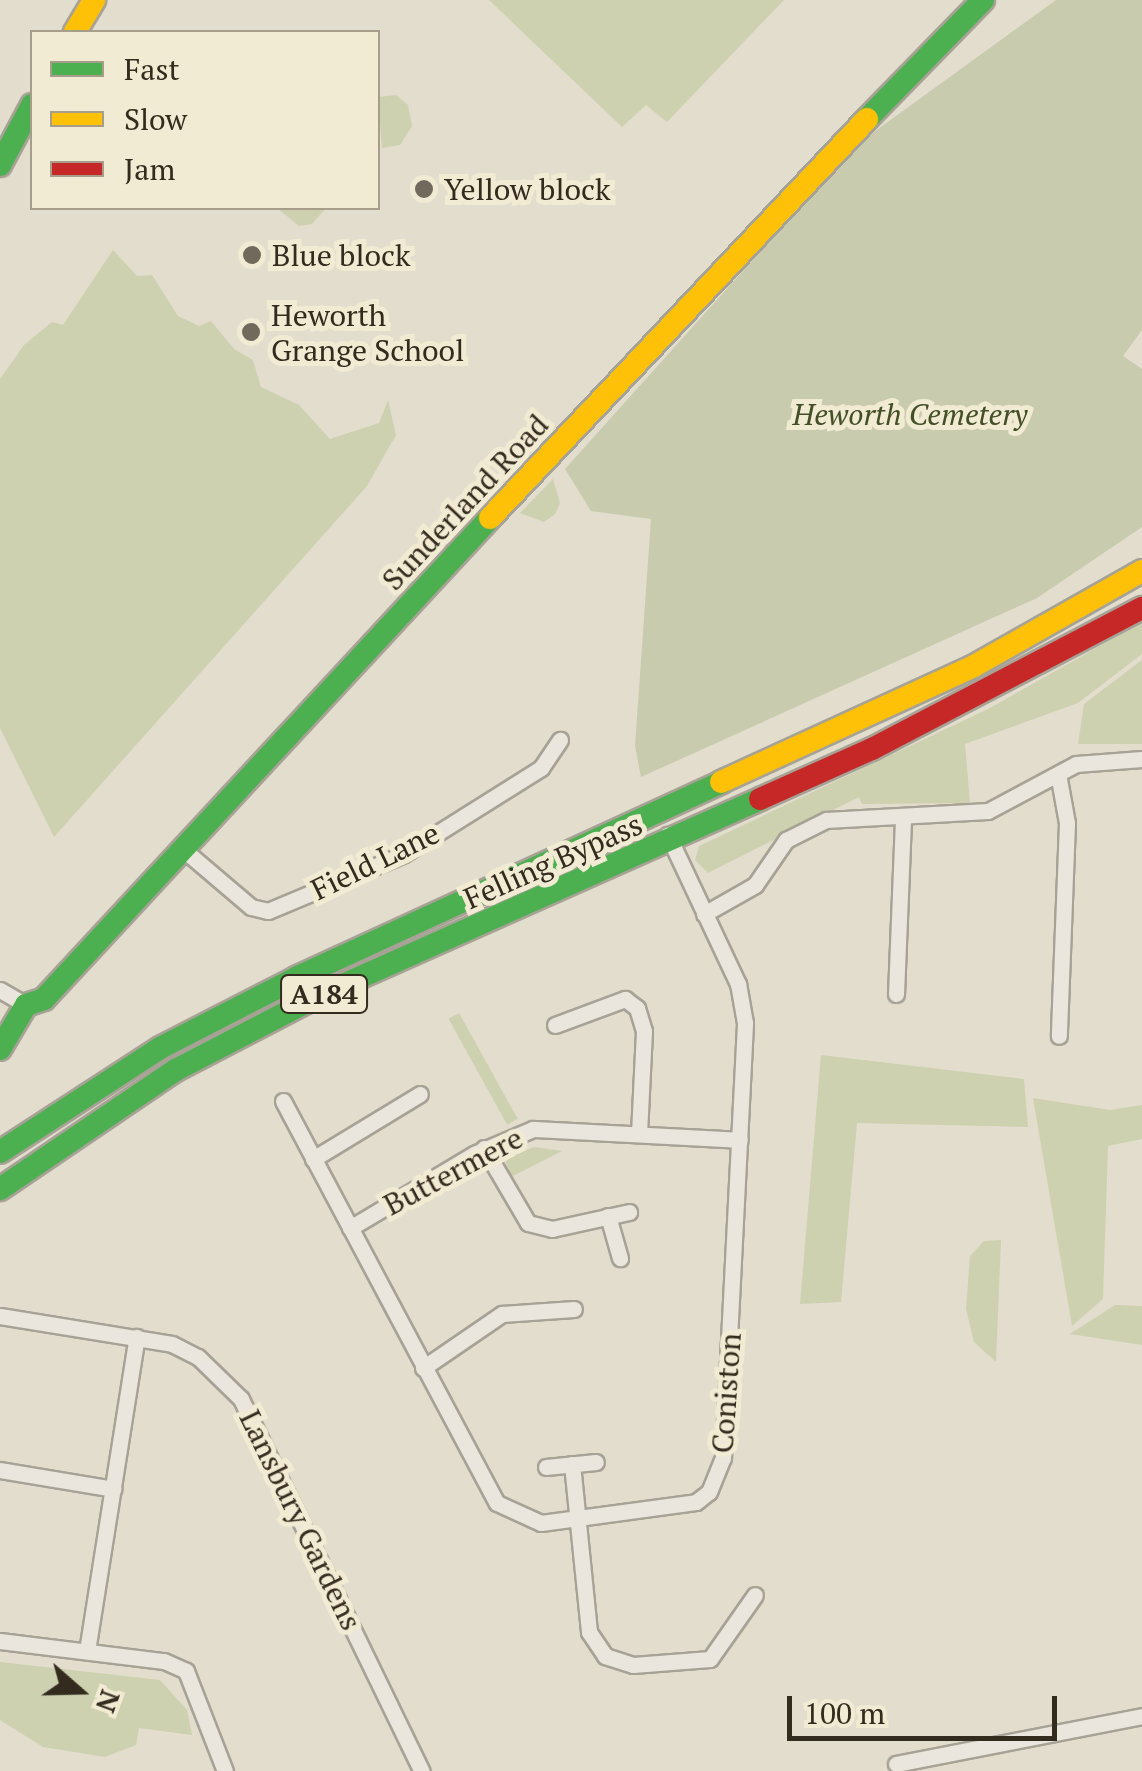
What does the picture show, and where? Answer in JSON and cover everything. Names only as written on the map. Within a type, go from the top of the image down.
[{"type":"main road","points":[[76,30],[94,0]]},
{"type":"main road","name":"Sunderland Road","points":[[0,1049],[26,1004],[44,999],[750,238],[983,0]]},
{"type":"main road","points":[[0,165],[30,110]]},
{"type":"main road","name":"Felling Bypass","points":[[0,1152],[160,1048],[1043,632],[1142,571]]},
{"type":"main road","name":"Felling Bypass","points":[[0,1189],[223,1046],[318,996],[872,750],[1142,608]]},
{"type":"street","name":"Field Lane","points":[[184,850],[251,907],[268,911],[404,854],[541,768],[560,740]]},
{"type":"street","points":[[704,914],[755,885],[786,840],[826,820],[988,811],[1059,778],[1076,764],[1099,758],[1142,759]]},
{"type":"street","points":[[1059,778],[1067,823],[1059,1036]]},
{"type":"street","name":"Coniston","points":[[283,1100],[498,1503],[526,1520],[575,1520],[681,1509],[709,1492],[717,1477],[740,1140],[744,1003],[656,813]]},
{"type":"street","points":[[896,994],[903,818]]},
{"type":"street","points":[[0,990],[26,1004]]},
{"type":"street","points":[[554,1026],[625,1000],[637,1008],[644,1031],[638,1134]]},
{"type":"street","points":[[314,1159],[420,1094]]},
{"type":"street","name":"Buttermere","points":[[350,1228],[484,1148],[533,1129],[740,1140]]},
{"type":"street","points":[[484,1148],[528,1223],[552,1229],[628,1212]]},
{"type":"street","points":[[608,1216],[620,1258]]},
{"type":"street","points":[[423,1368],[502,1314],[574,1309]]},
{"type":"street","name":"Lansbury Gardens","points":[[0,1316],[137,1336],[186,1349],[248,1409],[422,1771]]},
{"type":"street","points":[[88,1652],[137,1336]]},
{"type":"street","points":[[546,1466],[596,1462]]},
{"type":"street","points":[[572,1464],[589,1632],[596,1646],[618,1662],[710,1659],[755,1596]]},
{"type":"street","points":[[0,1470],[113,1489]]},
{"type":"street","points":[[0,1641],[164,1661],[186,1671],[225,1771]]},
{"type":"street","points":[[896,1764],[1142,1716]]},
{"type":"green space","points":[[489,0],[784,0],[667,122],[646,105],[622,127]]},
{"type":"green space","name":"Heworth Cemetery","points":[[1056,0],[1142,0],[1142,330],[1123,356],[1142,369],[1142,527],[1037,598],[641,777],[635,746],[651,519],[591,511],[565,469],[856,145]]},
{"type":"green space","points":[[396,95],[408,105],[412,126],[400,145],[382,148],[380,97]]},
{"type":"green space","points":[[279,210],[324,210],[312,224],[299,226]]},
{"type":"green space","points":[[113,250],[137,276],[152,275],[178,316],[199,326],[211,321],[234,349],[253,360],[261,387],[299,405],[330,439],[379,423],[388,400],[396,435],[367,486],[54,837],[0,728],[0,379],[24,345],[52,322],[63,325]]},
{"type":"green space","points":[[553,479],[560,503],[555,514],[544,522],[520,513]]},
{"type":"green space","points":[[1142,622],[1142,654],[1078,703],[965,744],[970,803],[862,804],[859,797],[708,873],[695,860],[699,846],[990,708]]},
{"type":"green space","points":[[1142,660],[1142,744],[1078,744],[1084,704]]},
{"type":"green space","points":[[459,1013],[518,1119],[507,1125],[449,1019]]},
{"type":"green space","points":[[821,1055],[1024,1079],[1028,1127],[857,1123],[841,1302],[800,1304]]},
{"type":"green space","points":[[1033,1098],[1110,1110],[1142,1105],[1142,1139],[1108,1146],[1103,1299],[1072,1326]]},
{"type":"green space","points":[[534,1147],[562,1151],[511,1177],[505,1159]]},
{"type":"green space","points":[[1001,1240],[996,1362],[974,1342],[966,1309],[970,1256],[984,1241]]},
{"type":"green space","points":[[1115,1305],[1142,1306],[1142,1345],[1070,1334]]},
{"type":"green space","points":[[0,1662],[160,1680],[187,1710],[192,1735],[139,1728],[136,1745],[105,1757],[43,1747],[0,1720]]},
{"type":"traffic: fast","points":[[867,119],[983,0]]},
{"type":"traffic: fast","points":[[0,165],[30,109]]},
{"type":"traffic: fast","points":[[0,1049],[26,1005],[44,999],[490,518]]},
{"type":"traffic: fast","points":[[0,1152],[160,1048],[298,977],[721,782]]},
{"type":"traffic: fast","points":[[0,1189],[176,1070],[318,996],[760,799]]},
{"type":"traffic: slow","points":[[76,30],[94,0]]},
{"type":"traffic: slow","points":[[490,518],[867,119]]},
{"type":"traffic: slow","points":[[721,782],[974,666],[1142,571]]},
{"type":"traffic: jam","points":[[760,799],[872,749],[1142,608]]},
{"type":"place","name":"Yellow block","points":[[424,189]]},
{"type":"place","name":"Blue block","points":[[252,255]]},
{"type":"place","name":"Heworth Grange School","points":[[251,332]]}]
